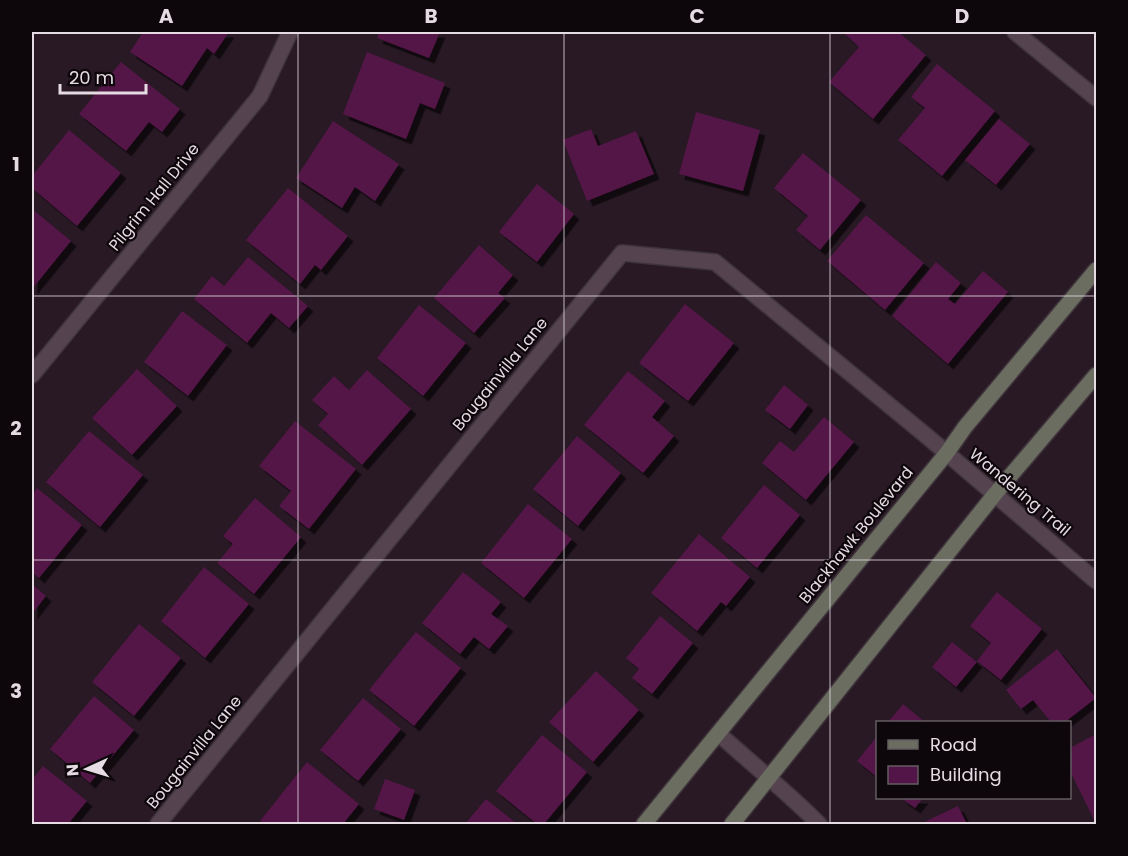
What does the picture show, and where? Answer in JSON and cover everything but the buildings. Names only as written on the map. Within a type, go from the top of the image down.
[{"type":"main road","name":"Blackhawk Boulevard","points":[[644,825],[946,454],[965,427],[1096,270]]},
{"type":"main road","points":[[732,825],[995,494],[1096,375]]},
{"type":"street","name":"Pilgrim Hall Drive","points":[[32,375],[260,96],[290,32]]},
{"type":"street","points":[[1015,32],[1096,98]]},
{"type":"street","name":"Bougainvilla Lane","points":[[158,825],[622,253],[715,262],[946,454]]},
{"type":"street","name":"Wandering Trail","points":[[946,454],[1096,581]]},
{"type":"street","points":[[719,734],[769,780],[789,795],[819,825]]}]
